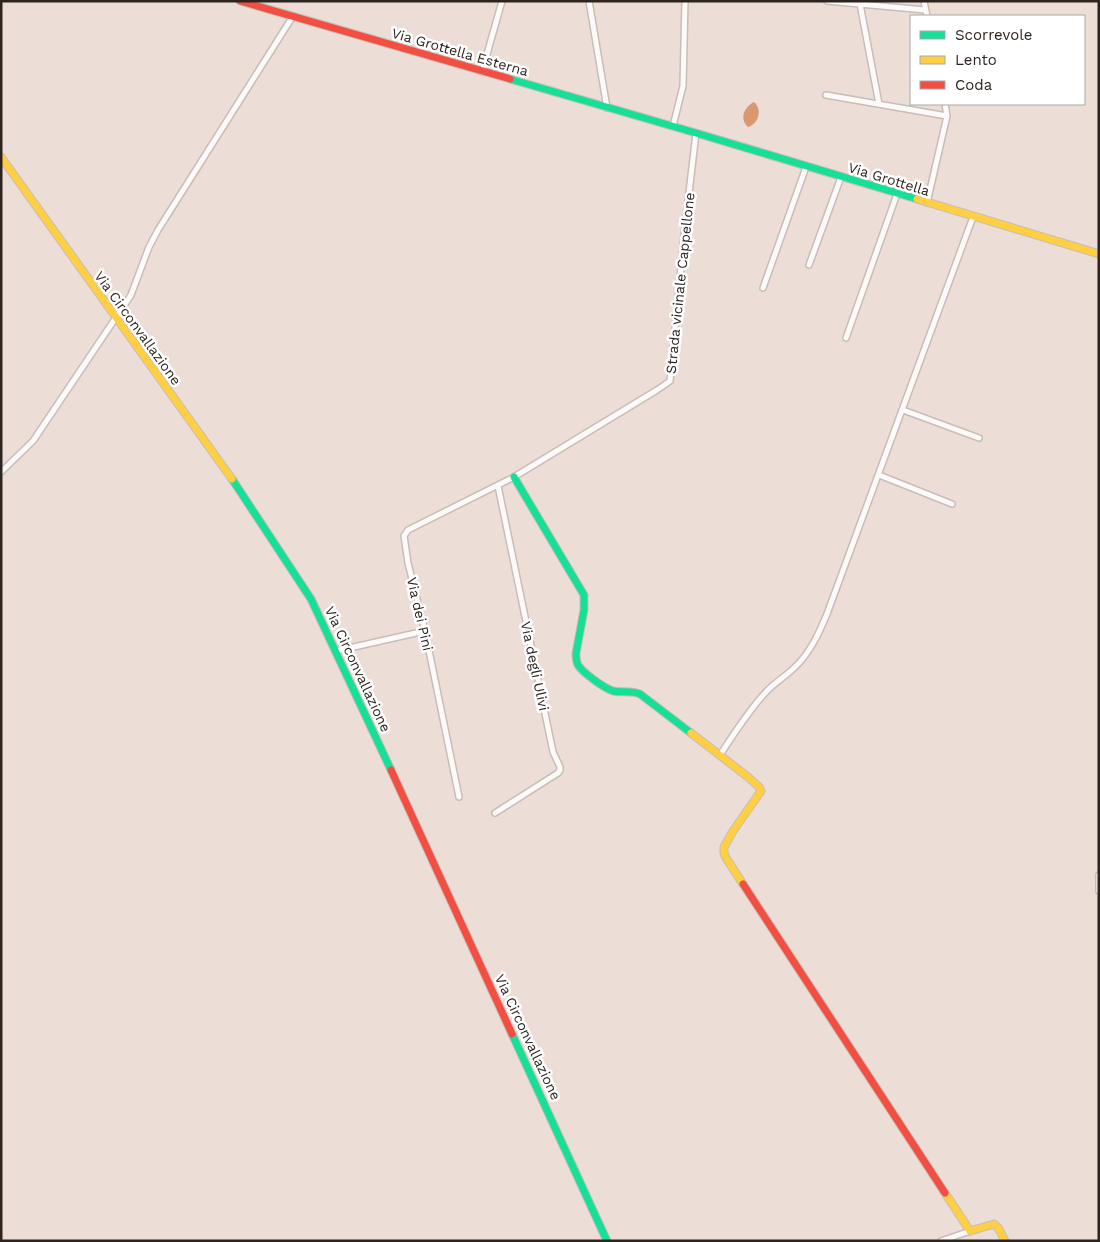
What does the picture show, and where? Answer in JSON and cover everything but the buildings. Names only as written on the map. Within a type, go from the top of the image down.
[{"type":"street","name":"Via Grottella Esterna","points":[[240,1],[673,126]]},
{"type":"street","points":[[482,72],[502,1]]},
{"type":"street","points":[[589,1],[607,108]]},
{"type":"street","points":[[673,126],[683,86],[685,1]]},
{"type":"street","points":[[827,1],[926,13],[924,1]]},
{"type":"street","points":[[860,4],[880,104]]},
{"type":"street","points":[[1,472],[33,441],[131,295],[149,247],[158,230],[293,16]]},
{"type":"street","points":[[826,95],[947,116]]},
{"type":"street","points":[[928,203],[947,116],[945,105]]},
{"type":"street","name":"Via Grottella","points":[[673,126],[1099,254]]},
{"type":"street","name":"Strada vicinale Cappellone","points":[[498,486],[670,381],[696,133]]},
{"type":"street","name":"Via Circonvallazione","points":[[1,157],[225,469],[311,599],[607,1241]]},
{"type":"street","points":[[764,288],[806,166]]},
{"type":"street","points":[[809,265],[841,177]]},
{"type":"street","points":[[846,338],[897,194]]},
{"type":"street","points":[[720,755],[754,706],[767,690],[797,665],[819,633],[831,605],[973,217]]},
{"type":"street","points":[[903,410],[979,438]]},
{"type":"street","points":[[878,476],[952,504]]},
{"type":"street","points":[[514,477],[584,595],[584,611],[576,653],[576,662],[580,668],[612,690],[640,694],[759,787],[761,791],[724,847],[726,858],[894,1117],[970,1230]]},
{"type":"street","name":"Via dei Pini","points":[[459,797],[425,631],[408,563],[404,536],[408,530],[498,486]]},
{"type":"street","name":"Via degli Ulivi","points":[[495,813],[560,770],[553,752],[498,486]]},
{"type":"street","points":[[336,651],[425,631]]},
{"type":"street","points":[[1099,875],[1099,891]]},
{"type":"street","points":[[941,1241],[970,1230],[994,1224],[1005,1241]]},
{"type":"shaded area","points":[[754,102],[759,113],[757,120],[748,127],[743,117],[745,110]]},
{"type":"traffic: fast","points":[[510,79],[917,199]]},
{"type":"traffic: fast","points":[[514,477],[584,595],[584,610],[576,653],[578,665],[599,684],[613,691],[640,694],[691,733]]},
{"type":"traffic: fast","points":[[232,479],[311,599],[391,770]]},
{"type":"traffic: fast","points":[[512,1034],[607,1241]]},
{"type":"traffic: slow","points":[[1,157],[232,479]]},
{"type":"traffic: slow","points":[[917,199],[1099,254]]},
{"type":"traffic: slow","points":[[691,733],[748,777],[761,791],[724,847],[726,858],[743,884]]},
{"type":"traffic: slow","points":[[945,1193],[970,1231],[994,1224],[1005,1241]]},
{"type":"traffic: jam","points":[[240,1],[510,79]]},
{"type":"traffic: jam","points":[[391,770],[512,1034]]},
{"type":"traffic: jam","points":[[743,884],[945,1193]]}]
